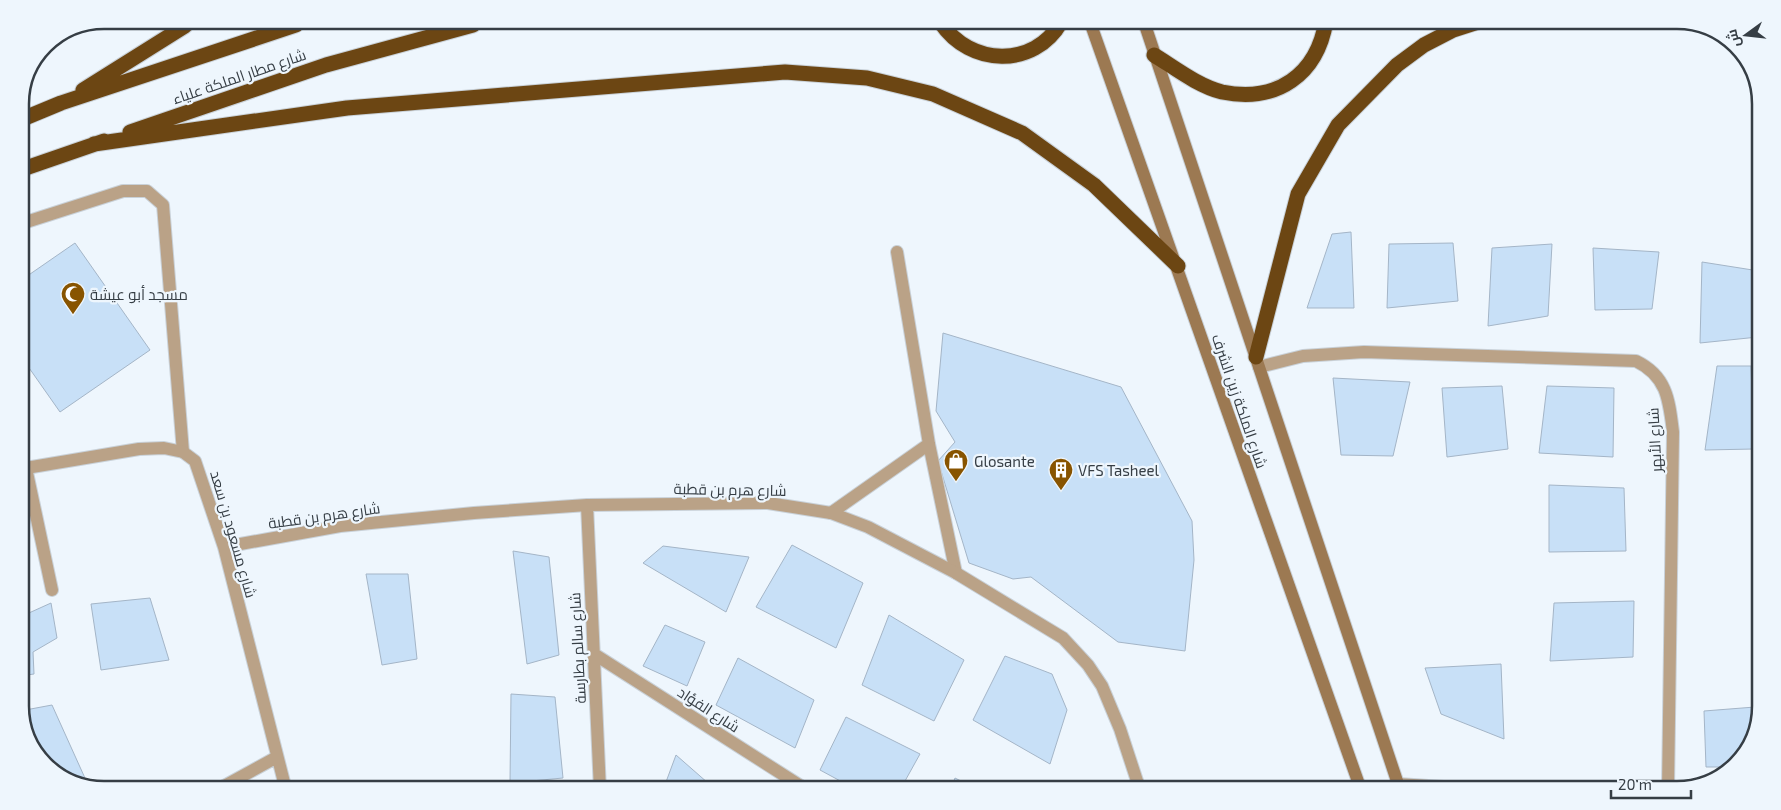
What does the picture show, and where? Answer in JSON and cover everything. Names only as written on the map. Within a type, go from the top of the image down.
[{"type":"highway","points":[[61,104],[180,29]]},
{"type":"highway","name":"شارع مطار الملكة علياء","points":[[29,116],[284,29]]},
{"type":"highway","name":"شارع مطار الملكة علياء","points":[[29,167],[326,65],[458,29]]},
{"type":"highway","points":[[947,29],[960,43],[978,52],[993,56],[1025,54],[1045,43],[1055,29]]},
{"type":"highway","points":[[1154,56],[1193,80],[1221,92],[1246,94],[1268,92],[1286,85],[1303,73],[1315,57],[1325,29]]},
{"type":"highway","points":[[1258,362],[1298,194],[1338,126],[1396,65],[1424,45],[1456,29]]},
{"type":"highway","points":[[94,144],[347,108],[785,72],[867,78],[933,94],[1022,133],[1094,185],[1178,266]]},
{"type":"main road","name":"شارع الملكة زين الشرف","points":[[1093,29],[1178,266],[1221,398],[1358,781]]},
{"type":"main road","name":"شارع الملكة زين الشرف","points":[[1146,29],[1397,781]]},
{"type":"street","points":[[29,221],[123,191],[147,191],[163,205],[183,452],[164,448],[139,449],[29,467]]},
{"type":"street","points":[[897,252],[929,444],[956,573]]},
{"type":"street","name":"شارع الأبهر","points":[[1258,362],[1303,356],[1364,352],[1636,361],[1650,368],[1661,381],[1669,403],[1673,432],[1668,781]]},
{"type":"street","points":[[831,513],[929,444]]},
{"type":"street","name":"شارع مسعود بن سعد","points":[[183,452],[195,461],[224,547],[284,781]]},
{"type":"street","points":[[29,496],[52,590]]},
{"type":"street","name":"شارع هرم بن قطبة","points":[[224,547],[340,526],[474,513],[587,505],[768,503],[831,513],[868,526],[956,573],[1049,628],[1080,655],[1102,686],[1120,729],[1137,781]]},
{"type":"street","name":"شارع سالم بطارسة","points":[[587,505],[600,781]]},
{"type":"street","name":"شارع الفؤاد","points":[[594,654],[794,781]]},
{"type":"street","points":[[233,781],[277,757]]},
{"type":"building","points":[[1351,232],[1354,308],[1307,308],[1332,234]]},
{"type":"building","name":"مسجد أبو عيشة","points":[[75,243],[150,350],[60,412],[29,368],[29,275]]},
{"type":"building","points":[[1453,243],[1458,301],[1387,308],[1389,244]]},
{"type":"building","points":[[1552,244],[1548,316],[1488,326],[1492,248]]},
{"type":"building","points":[[1593,248],[1659,252],[1652,309],[1595,310]]},
{"type":"building","points":[[1702,262],[1752,270],[1752,338],[1700,343]]},
{"type":"building","name":"VFS Tasheel","points":[[943,333],[1121,387],[1192,521],[1194,560],[1185,651],[1118,642],[1031,577],[1013,579],[969,563],[938,461],[955,442],[936,411]]},
{"type":"building","points":[[1717,366],[1751,366],[1752,449],[1705,450]]},
{"type":"building","points":[[1333,378],[1410,382],[1393,456],[1341,455]]},
{"type":"building","points":[[1502,386],[1508,449],[1447,457],[1442,388]]},
{"type":"building","points":[[1547,386],[1614,388],[1613,457],[1539,453]]},
{"type":"building","points":[[1549,485],[1624,488],[1626,551],[1549,552]]},
{"type":"building","points":[[792,545],[863,583],[836,648],[756,607]]},
{"type":"building","points":[[663,546],[749,557],[726,612],[643,563]]},
{"type":"building","points":[[513,551],[549,557],[559,655],[527,664]]},
{"type":"building","points":[[366,574],[408,574],[417,659],[382,665]]},
{"type":"building","points":[[150,598],[169,660],[101,670],[91,604]]},
{"type":"building","points":[[1634,601],[1633,657],[1550,661],[1554,603]]},
{"type":"building","points":[[51,603],[57,638],[33,652],[34,674],[29,675],[29,613]]},
{"type":"building","points":[[889,615],[964,660],[934,721],[862,685]]},
{"type":"building","points":[[665,625],[705,642],[687,686],[643,666]]},
{"type":"building","points":[[1005,656],[1052,674],[1067,710],[1050,764],[973,720]]},
{"type":"building","points":[[738,658],[814,700],[795,748],[716,705]]},
{"type":"building","points":[[1501,664],[1504,739],[1441,714],[1425,668]]},
{"type":"building","points":[[511,694],[555,697],[563,778],[510,781]]},
{"type":"building","points":[[52,705],[85,779],[75,776],[58,766],[41,748],[30,721],[29,709]]},
{"type":"building","points":[[1752,707],[1747,735],[1734,756],[1722,767],[1706,767],[1704,711]]},
{"type":"building","points":[[846,717],[920,754],[905,781],[840,781],[820,770]]},
{"type":"building","points":[[676,755],[706,781],[666,781]]},
{"type":"place","name":"مسجد أبو عيشة","points":[[73,315]]},
{"type":"place","name":"Glosante","points":[[956,482]]},
{"type":"place","name":"VFS Tasheel","points":[[1061,491]]}]
